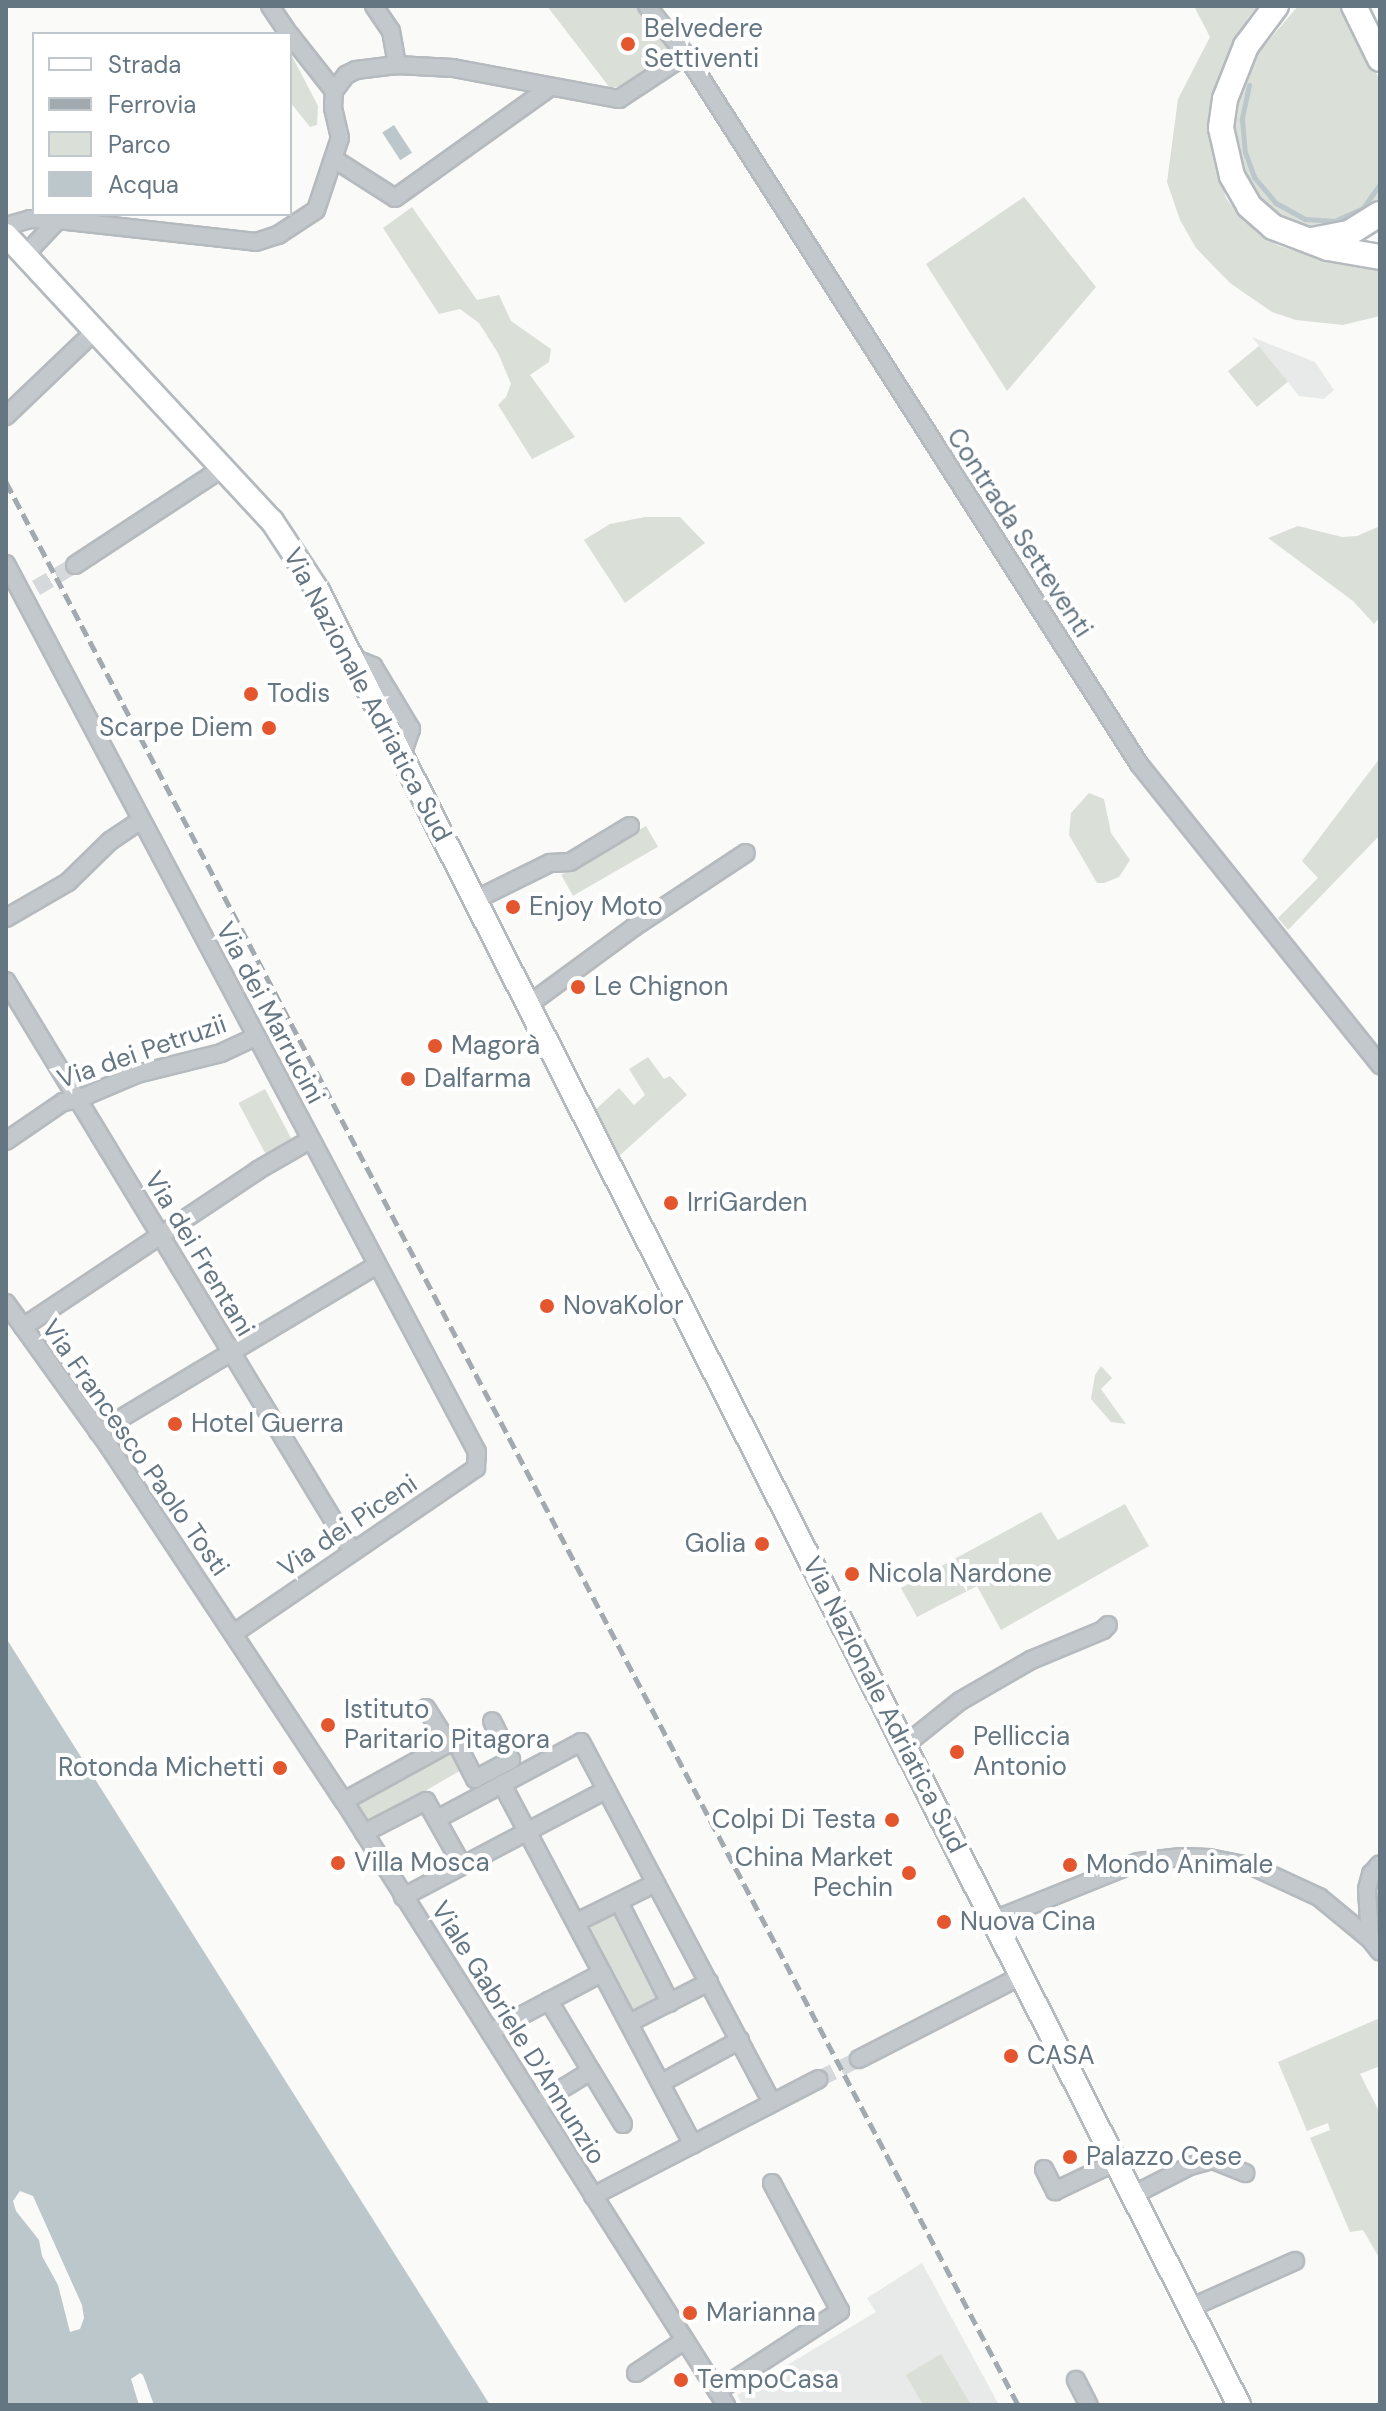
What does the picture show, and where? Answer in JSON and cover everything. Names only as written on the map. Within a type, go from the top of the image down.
[{"type":"highway","points":[[1276,6],[1236,64],[1225,99],[1221,128],[1226,158],[1249,206],[1273,227],[1328,248],[1380,257]]},
{"type":"highway","points":[[1354,6],[1380,59]]},
{"type":"highway","points":[[1369,6],[1380,28]]},
{"type":"highway","points":[[1310,241],[1349,233],[1380,214]]},
{"type":"main road","name":"Via Nazionale Adriatica Sud","points":[[6,235],[224,467],[272,521],[302,564],[353,658],[1239,2405]]},
{"type":"street","points":[[270,6],[288,32]]},
{"type":"street","points":[[374,6],[391,31],[397,65]]},
{"type":"street","name":"Contrada Setteventi","points":[[647,6],[686,55],[1139,764],[1380,1065]]},
{"type":"street","points":[[292,38],[334,91]]},
{"type":"street","points":[[6,226],[30,219],[58,220],[256,242],[278,235],[316,210],[340,138],[333,108],[334,91],[346,75],[356,70],[397,65],[453,68],[548,89],[619,99],[686,55]]},
{"type":"street","points":[[334,159],[395,198],[548,89]]},
{"type":"street","points":[[25,255],[58,220]]},
{"type":"street","points":[[6,416],[96,330]]},
{"type":"street","points":[[75,565],[224,467]]},
{"type":"street","name":"Via dei Marrucini","points":[[6,564],[30,592],[141,820],[477,1452]]},
{"type":"street","points":[[6,918],[68,882],[110,841],[141,820]]},
{"type":"street","points":[[475,900],[550,863],[570,862],[630,826]]},
{"type":"street","points":[[528,1005],[634,927],[746,853]]},
{"type":"street","name":"Via dei Frentani","points":[[6,981],[352,1551]]},
{"type":"street","name":"Via dei Petruzii","points":[[6,1141],[63,1102],[76,1100],[137,1074],[221,1053],[255,1037]]},
{"type":"street","points":[[23,1327],[258,1170],[310,1140]]},
{"type":"street","points":[[98,1432],[377,1265]]},
{"type":"street","name":"Via Francesco Paolo Tosti","points":[[6,1303],[98,1432],[229,1626]]},
{"type":"street","name":"Via dei Piceni","points":[[229,1626],[352,1551],[476,1468],[477,1452]]},
{"type":"street","points":[[905,1745],[960,1701],[1031,1660],[1103,1630],[1108,1625]]},
{"type":"street","name":"Viale Gabriele D'Annunzio","points":[[229,1626],[344,1801],[722,2398],[840,2311],[772,2183]]},
{"type":"street","points":[[426,1708],[449,1744]]},
{"type":"street","points":[[344,1801],[455,1740],[475,1779],[511,1760],[492,1721]]},
{"type":"street","points":[[437,1819],[581,1742],[772,2102]]},
{"type":"street","points":[[502,1784],[525,1833],[577,1922],[693,2145]]},
{"type":"street","points":[[403,1897],[606,1790]]},
{"type":"street","points":[[364,1833],[424,1801],[462,1865]]},
{"type":"street","points":[[994,1920],[1138,1862],[1193,1857],[1254,1867],[1288,1880],[1319,1897],[1375,1946]]},
{"type":"street","points":[[1375,1946],[1367,1889],[1371,1874],[1380,1864]]},
{"type":"street","points":[[577,1922],[654,1884]]},
{"type":"street","points":[[619,1902],[670,2003]]},
{"type":"street","points":[[490,2032],[602,1973]]},
{"type":"street","points":[[859,2059],[1021,1976]]},
{"type":"street","points":[[629,2023],[709,1982]]},
{"type":"street","points":[[549,2001],[623,2124]]},
{"type":"street","points":[[661,2083],[740,2040]]},
{"type":"street","points":[[537,2104],[591,2071]]},
{"type":"street","points":[[593,2196],[819,2079]]},
{"type":"street","points":[[1133,2195],[1190,2166],[1213,2160],[1246,2173]]},
{"type":"street","points":[[1044,2169],[1055,2191],[1116,2162]]},
{"type":"street","points":[[1190,2308],[1295,2261]]},
{"type":"street","points":[[636,2373],[685,2340]]},
{"type":"street","points":[[1076,2380],[1089,2405]]},
{"type":"shaded area","points":[[1252,337],[1315,362],[1334,390],[1324,399],[1299,396]]},
{"type":"shaded area","points":[[922,2263],[999,2405],[743,2405],[737,2395],[876,2312],[867,2298]]},
{"type":"green space","points":[[547,6],[637,6],[673,51],[623,86],[610,88]]},
{"type":"green space","points":[[1194,6],[1258,6],[1247,19],[1250,23],[1211,119],[1211,147],[1226,198],[1244,221],[1277,245],[1301,253],[1380,266],[1380,316],[1343,325],[1296,320],[1272,312],[1230,283],[1196,248],[1180,220],[1167,182],[1178,99],[1210,37]]},
{"type":"green space","points":[[1298,6],[1344,6],[1380,81],[1380,201],[1352,222],[1315,228],[1281,217],[1261,201],[1244,174],[1234,137],[1236,106],[1247,70],[1261,44],[1265,45]]},
{"type":"green space","points":[[292,56],[318,106],[317,125],[310,127],[292,104]]},
{"type":"green space","points":[[1024,197],[1096,287],[1007,391],[926,264]]},
{"type":"green space","points":[[412,207],[477,300],[499,295],[511,321],[551,349],[549,362],[530,375],[575,437],[532,459],[498,405],[506,397],[511,384],[498,353],[479,323],[460,309],[439,314],[383,228]]},
{"type":"green space","points":[[1259,346],[1288,382],[1257,407],[1228,371]]},
{"type":"green space","points":[[645,517],[680,517],[705,543],[625,603],[584,540],[610,524]]},
{"type":"green space","points":[[1298,526],[1342,537],[1357,536],[1380,526],[1380,617],[1374,624],[1353,601],[1268,538]]},
{"type":"green space","points":[[1380,758],[1380,835],[1288,930],[1278,918],[1318,878],[1302,861]]},
{"type":"green space","points":[[1089,793],[1104,799],[1111,833],[1130,860],[1119,877],[1104,883],[1097,883],[1069,835],[1071,813]]},
{"type":"green space","points":[[646,826],[658,847],[573,896],[561,875]]},
{"type":"green space","points":[[648,1057],[664,1079],[670,1076],[687,1095],[619,1156],[596,1109],[619,1088],[634,1105],[645,1095],[629,1069]]},
{"type":"green space","points":[[265,1089],[292,1140],[266,1154],[239,1103]]},
{"type":"green space","points":[[1101,1366],[1112,1378],[1101,1389],[1126,1424],[1111,1422],[1091,1399],[1095,1375]]},
{"type":"green space","points":[[1125,1504],[1149,1546],[1001,1630],[977,1586],[917,1617],[901,1588],[1041,1512],[1058,1540]]},
{"type":"green space","points":[[448,1750],[460,1771],[367,1824],[355,1804]]},
{"type":"green space","points":[[618,1911],[666,2001],[636,2017],[588,1927]]},
{"type":"green space","points":[[1380,2018],[1380,2066],[1360,2074],[1380,2113],[1380,2259],[1363,2230],[1350,2232],[1310,2138],[1330,2130],[1328,2123],[1307,2131],[1278,2062]]},
{"type":"green space","points":[[941,2354],[971,2405],[923,2405],[906,2375]]},
{"type":"water","points":[[394,125],[412,153],[400,160],[382,133]]},
{"type":"water","points":[[6,1638],[490,2405],[6,2405]]},
{"type":"pier","points":[[20,2191],[33,2196],[82,2305],[84,2318],[80,2329],[70,2332],[58,2285],[42,2256],[39,2240],[16,2211],[13,2201]]},
{"type":"pier","points":[[140,2373],[154,2405],[139,2405],[131,2379]]},
{"type":"waterway","points":[[1249,85],[1242,119],[1245,152],[1254,177],[1276,203],[1305,219],[1334,221],[1363,208],[1379,185]]},
{"type":"tunnel","points":[[36,588],[75,565]]},
{"type":"tunnel","points":[[819,2079],[859,2059]]},
{"type":"railway","points":[[6,482],[1018,2405]]},
{"type":"place","name":"Belvedere Settiventi","points":[[628,44]]},
{"type":"place","name":"Todis","points":[[251,694]]},
{"type":"place","name":"Scarpe Diem","points":[[269,728]]},
{"type":"place","name":"Enjoy Moto","points":[[513,907]]},
{"type":"place","name":"Le Chignon","points":[[578,987]]},
{"type":"place","name":"Magorà","points":[[435,1046]]},
{"type":"place","name":"Dalfarma","points":[[408,1079]]},
{"type":"place","name":"IrriGarden","points":[[671,1203]]},
{"type":"place","name":"NovaKolor","points":[[547,1306]]},
{"type":"place","name":"Hotel Guerra","points":[[175,1424]]},
{"type":"place","name":"Golia","points":[[762,1544]]},
{"type":"place","name":"Nicola Nardone","points":[[852,1574]]},
{"type":"place","name":"Istituto Paritario Pitagora","points":[[328,1725]]},
{"type":"place","name":"Pelliccia Antonio","points":[[957,1752]]},
{"type":"place","name":"Rotonda Michetti","points":[[280,1768]]},
{"type":"place","name":"Colpi Di Testa","points":[[892,1820]]},
{"type":"place","name":"Villa Mosca","points":[[338,1863]]},
{"type":"place","name":"Mondo Animale","points":[[1070,1865]]},
{"type":"place","name":"China Market Pechin","points":[[909,1873]]},
{"type":"place","name":"Nuova Cina","points":[[944,1922]]},
{"type":"place","name":"CASA","points":[[1011,2056]]},
{"type":"place","name":"Palazzo Cese","points":[[1070,2157]]},
{"type":"place","name":"Marianna","points":[[690,2313]]},
{"type":"place","name":"TempoCasa","points":[[681,2380]]}]
